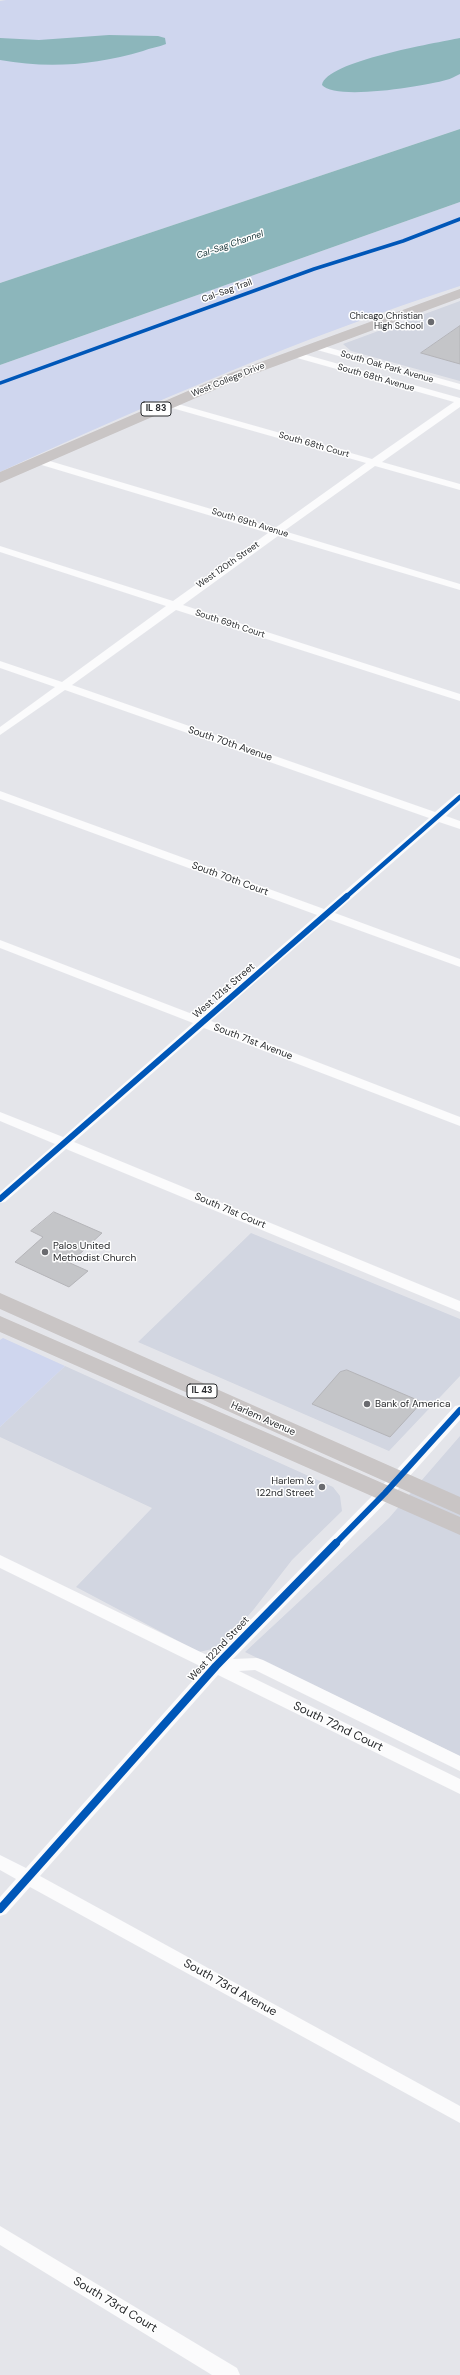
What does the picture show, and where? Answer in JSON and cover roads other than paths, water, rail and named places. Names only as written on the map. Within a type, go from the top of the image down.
[{"type":"main road","name":"West College Drive","points":[[0,478],[168,404],[314,346],[460,293]]},
{"type":"main road","name":"Harlem Avenue","points":[[0,1300],[391,1486],[460,1527]]},
{"type":"main road","name":"Harlem Avenue","points":[[0,1324],[391,1486],[460,1507]]},
{"type":"street","name":"South Oak Park Avenue","points":[[314,346],[460,387]]},
{"type":"street","name":"South 68th Avenue","points":[[293,354],[460,402]]},
{"type":"street","name":"West 120th Street","points":[[0,732],[65,686],[172,605],[460,402]]},
{"type":"street","name":"South 68th Court","points":[[168,404],[460,487]]},
{"type":"street","name":"South 69th Avenue","points":[[38,461],[277,531],[460,587]]},
{"type":"street","name":"South 69th Court","points":[[0,549],[460,698]]},
{"type":"street","name":"South 70th Avenue","points":[[0,664],[460,825]]},
{"type":"street","name":"South 70th Court","points":[[0,795],[460,963]]},
{"type":"street","name":"West 121st Street","points":[[0,1199],[66,1143],[460,797]]},
{"type":"street","name":"South 71st Avenue","points":[[0,944],[460,1122]]},
{"type":"street","name":"South 71st Court","points":[[0,1116],[460,1307]]},
{"type":"street","name":"West 122nd Street","points":[[0,1909],[216,1666],[391,1486],[460,1410]]},
{"type":"street","name":"South 72nd Court","points":[[0,1561],[460,1787]]},
{"type":"street","name":"South 72nd Court","points":[[216,1666],[256,1664],[460,1764]]},
{"type":"street","name":"South 73rd Avenue","points":[[0,1862],[460,2115]]},
{"type":"street","name":"South 73rd Court","points":[[0,2235],[230,2375]]},
{"type":"water","points":[[109,35],[158,36],[165,38],[166,44],[107,60],[72,64],[54,65],[18,63],[0,60],[0,38],[39,40]]},
{"type":"water","points":[[460,38],[460,74],[448,80],[420,86],[362,92],[330,90],[322,85],[328,76],[342,68],[361,61],[384,54]]},
{"type":"water","name":"Cal-Sag Channel","points":[[460,129],[460,202],[0,365],[0,283]]},
{"type":"place","name":"Chicago Christian High School","points":[[431,322]]},
{"type":"place","name":"Palos United Methodist Church","points":[[45,1252]]},
{"type":"place","name":"Bank of America","points":[[367,1404]]},
{"type":"place","name":"Harlem & 122nd Street","points":[[322,1487]]}]
